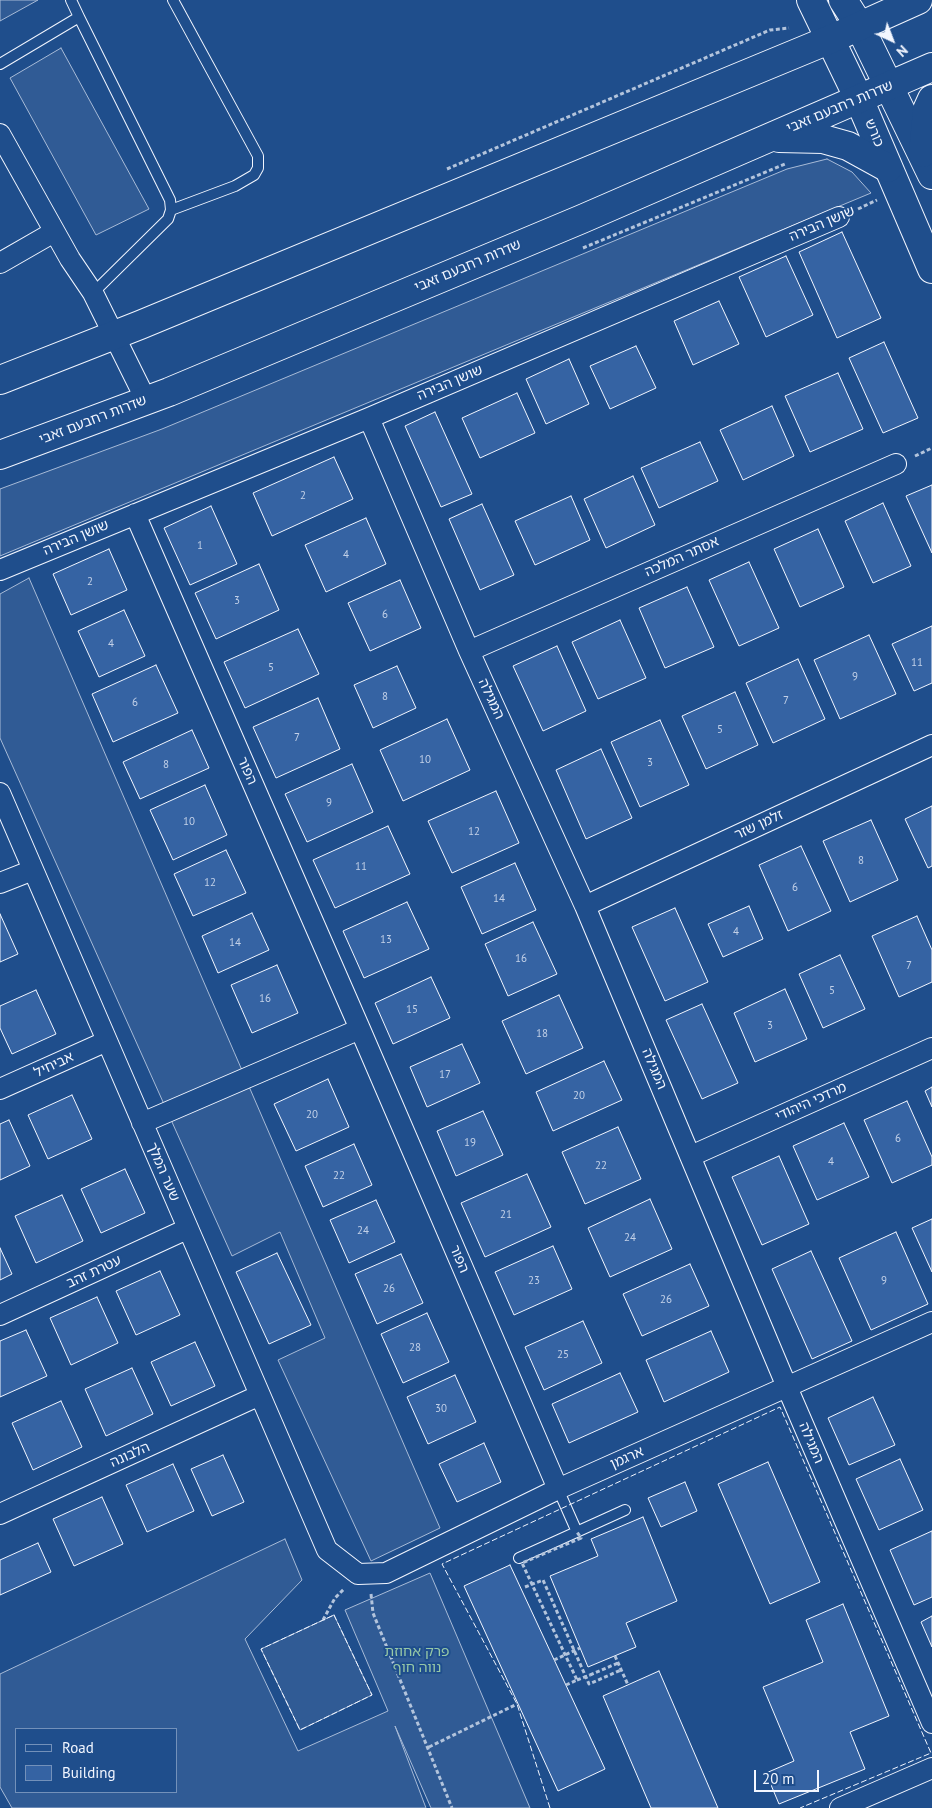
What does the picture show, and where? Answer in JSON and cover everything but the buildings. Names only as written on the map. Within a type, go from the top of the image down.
[{"type":"main road","name":"כורש","points":[[811,0],[859,99],[932,269]]},
{"type":"main road","points":[[844,0],[890,86],[927,164]]},
{"type":"main road","points":[[0,380],[114,335],[831,39],[918,0]]},
{"type":"main road","name":"שדרות רחבעם זאבי","points":[[0,455],[146,400],[582,219],[932,67]]},
{"type":"main road","points":[[927,164],[927,110],[932,99]]},
{"type":"main road","points":[[770,137],[823,139],[848,146],[893,180]]},
{"type":"street","points":[[0,134],[54,232],[94,293],[146,400]]},
{"type":"street","name":"שושן הבירה","points":[[0,570],[369,418],[839,217]]},
{"type":"street","points":[[0,263],[54,232]]},
{"type":"street","name":"המגילה","points":[[369,418],[469,651],[585,906],[787,1387],[932,1724]]},
{"type":"street","name":"אסתר המלכה","points":[[469,651],[896,464]]},
{"type":"street","name":"הפור","points":[[135,514],[558,1489]]},
{"type":"street","name":"זלמן שזר","points":[[585,906],[932,745]]},
{"type":"street","name":"שער המלך","points":[[0,792],[327,1550],[358,1574]]},
{"type":"street","points":[[0,883],[33,870]]},
{"type":"street","points":[[142,1123],[360,1029]]},
{"type":"street","name":"אביחיל","points":[[0,1090],[107,1041]]},
{"type":"street","name":"מרדכי היהודי","points":[[691,1156],[932,1048]]},
{"type":"street","name":"עטרת זהב","points":[[0,1315],[187,1229]]},
{"type":"street","name":"ארגמן","points":[[358,1574],[386,1573],[558,1489],[932,1322]]},
{"type":"street","name":"הלבונה","points":[[0,1514],[260,1396]]},
{"type":"street","points":[[840,1808],[932,1768]]},
{"type":"lane","points":[[71,0],[170,200],[171,210],[168,220],[94,293]]},
{"type":"lane","points":[[171,210],[235,186],[254,175],[258,168],[258,156],[173,0]]},
{"type":"lane","points":[[0,64],[80,17]]},
{"type":"lane","points":[[558,1489],[577,1532]]},
{"type":"lane","points":[[519,1558],[625,1510]]},
{"type":"path","name":"שושן הבירה","points":[[839,217],[893,180]]},
{"type":"path","points":[[576,1680],[522,1564],[580,1538],[577,1532]]},
{"type":"path","points":[[386,1573],[371,1588],[373,1613],[429,1747],[452,1808]]},
{"type":"path","points":[[324,1620],[334,1598],[358,1574]]},
{"type":"path","points":[[525,1587],[543,1580],[589,1684],[621,1670]]},
{"type":"path","points":[[554,1660],[580,1648]]},
{"type":"path","points":[[615,1656],[628,1685]]},
{"type":"path","points":[[566,1685],[618,1663]]},
{"type":"path","points":[[429,1747],[517,1704]]},
{"type":"shaded area","points":[[0,0],[38,0],[0,21]]},
{"type":"shaded area","points":[[61,48],[149,209],[96,235],[10,78]]},
{"type":"shaded area","points":[[827,159],[852,172],[871,193],[0,556],[0,489],[162,429],[787,169]]},
{"type":"shaded area","points":[[29,578],[440,1528],[371,1561],[278,1360],[325,1338],[280,1232],[232,1256],[0,738],[0,594]]},
{"type":"shaded area","points":[[285,1539],[302,1580],[245,1639],[298,1751],[388,1711],[345,1610],[430,1573],[530,1808],[431,1808],[395,1726],[426,1808],[12,1808],[0,1787],[0,1674]]},
{"type":"shaded area","points":[[334,1615],[372,1695],[300,1730],[261,1649]]},
{"type":"fence","points":[[550,1808],[517,1704],[442,1564],[780,1407],[931,1753],[800,1808]]},
{"type":"fence","points":[[334,1615],[372,1695],[300,1730],[261,1649],[334,1615]]},
{"type":"park label","name":"פרק אחוזת נווה חוף","points":[[417,1660]]}]
